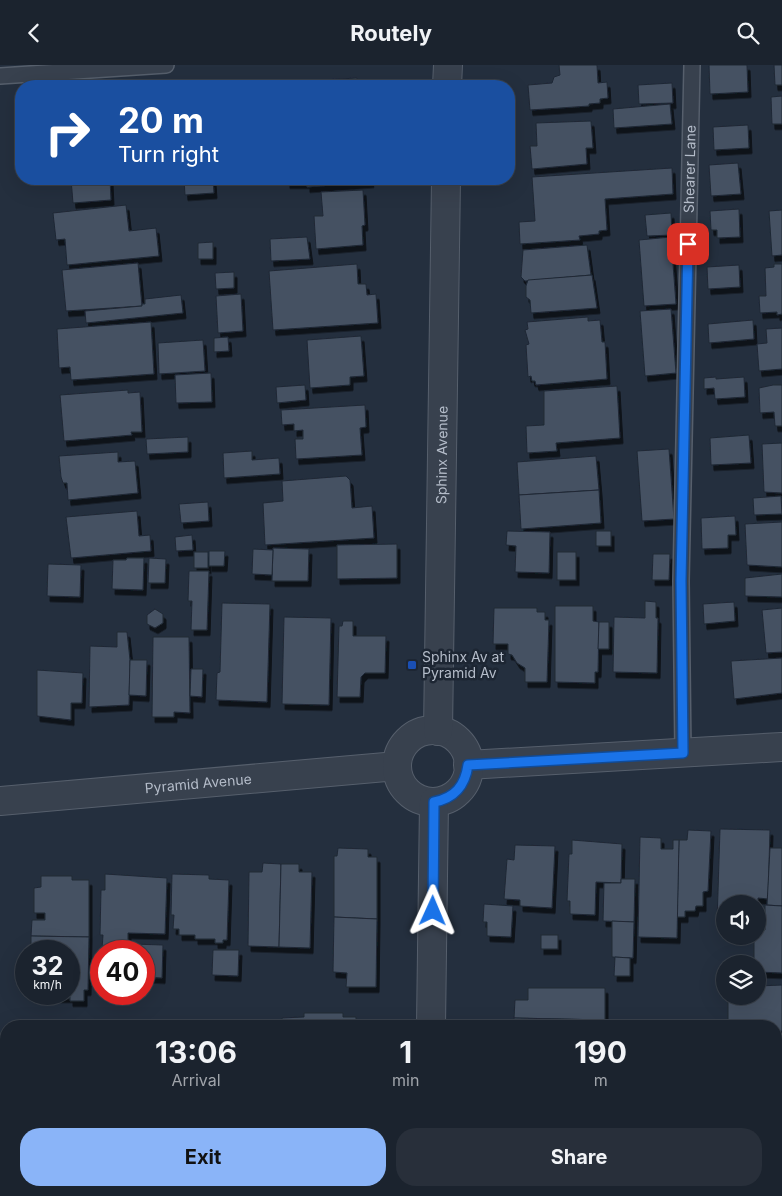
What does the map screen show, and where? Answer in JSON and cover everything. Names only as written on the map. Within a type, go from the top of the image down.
[{"type":"street","points":[[447,80],[448,65]]},
{"type":"street","name":"Sphinx Avenue","points":[[438,731],[446,185]]},
{"type":"street","points":[[426,731],[438,731],[450,735],[460,743],[466,753],[468,765],[462,787],[445,800],[423,801],[404,788],[399,778],[397,766],[399,754],[410,739],[426,731]]},
{"type":"street","points":[[468,765],[782,747]]},
{"type":"street","name":"Pyramid Avenue","points":[[0,801],[397,766]]},
{"type":"street","points":[[431,1020],[434,802]]},
{"type":"lane","points":[[0,76],[166,65]]},
{"type":"lane","name":"Shearer Lane","points":[[683,753],[681,581],[692,65]]},
{"type":"building","points":[[559,65],[597,65],[598,83],[607,82],[608,98],[600,99],[600,103],[589,104],[589,106],[530,110],[528,85],[552,83],[554,77],[560,75]]},
{"type":"building","points":[[709,65],[747,65],[748,92],[710,94]]},
{"type":"building","points":[[774,65],[782,65],[782,85],[775,85]]},
{"type":"building","points":[[357,78],[357,80],[323,80]]},
{"type":"building","points":[[672,83],[673,103],[639,104],[638,85]]},
{"type":"building","points":[[782,96],[782,124],[772,124],[771,97]]},
{"type":"building","points":[[670,104],[672,124],[614,128],[613,109]]},
{"type":"building","points":[[591,121],[593,148],[586,148],[587,164],[532,169],[530,146],[537,146],[536,123]]},
{"type":"building","points":[[748,125],[749,148],[714,150],[713,127]]},
{"type":"building","points":[[738,163],[741,194],[711,196],[709,165]]},
{"type":"building","points":[[672,168],[673,194],[605,199],[607,230],[599,231],[599,234],[579,236],[580,240],[520,244],[519,222],[535,221],[532,177]]},
{"type":"building","points":[[72,185],[110,185],[111,200],[73,203]]},
{"type":"building","points":[[184,185],[213,185],[214,193],[185,195]]},
{"type":"building","points":[[307,185],[333,185],[307,187]]},
{"type":"building","points":[[363,190],[365,225],[362,226],[363,245],[316,249],[314,216],[323,216],[321,192]]},
{"type":"building","points":[[126,205],[129,231],[156,228],[159,256],[67,265],[65,239],[56,240],[53,213]]},
{"type":"building","points":[[739,209],[740,237],[717,238],[717,230],[711,230],[710,211]]},
{"type":"building","points":[[782,210],[782,255],[772,256],[769,211]]},
{"type":"building","points":[[671,213],[672,235],[647,236],[645,215]]},
{"type":"building","points":[[307,237],[310,259],[271,261],[270,239]]},
{"type":"building","points":[[671,237],[676,304],[644,306],[639,240]]},
{"type":"building","points":[[213,242],[213,259],[198,259],[198,243]]},
{"type":"building","points":[[587,245],[591,275],[525,281],[521,277],[523,250]]},
{"type":"building","points":[[138,263],[142,306],[66,311],[62,270]]},
{"type":"building","points":[[357,264],[358,284],[366,284],[367,295],[376,294],[378,323],[273,330],[269,271]]},
{"type":"building","points":[[774,264],[782,264],[782,314],[777,315],[777,312],[760,313],[759,296],[766,296],[765,268],[774,267]]},
{"type":"building","points":[[739,265],[740,287],[708,289],[707,267]]},
{"type":"building","points":[[234,272],[234,288],[216,289],[215,273]]},
{"type":"building","points":[[592,275],[597,308],[531,313],[530,300],[526,297],[528,280]]},
{"type":"building","points":[[241,294],[243,331],[218,333],[216,296]]},
{"type":"building","points":[[181,295],[183,313],[86,323],[85,311],[142,306],[142,304],[145,304],[145,299]]},
{"type":"building","points":[[671,309],[676,373],[645,376],[640,311]]},
{"type":"building","points":[[588,317],[588,321],[600,320],[602,342],[605,342],[607,379],[536,385],[535,381],[532,381],[531,376],[528,377],[526,345],[529,344],[525,330],[528,329],[527,322]]},
{"type":"building","points":[[753,320],[754,339],[709,343],[708,324]]},
{"type":"building","points":[[151,322],[154,374],[71,380],[70,367],[59,368],[57,329]]},
{"type":"building","points":[[782,328],[782,369],[759,371],[757,344],[767,343],[766,329]]},
{"type":"building","points":[[361,336],[364,376],[350,377],[350,385],[310,388],[307,340]]},
{"type":"building","points":[[228,337],[229,351],[214,352],[214,338]]},
{"type":"building","points":[[203,340],[205,371],[159,374],[158,343]]},
{"type":"building","points":[[211,373],[212,402],[176,403],[175,375]]},
{"type":"building","points":[[716,377],[716,379],[744,377],[745,397],[715,399],[714,388],[704,389],[704,378]]},
{"type":"building","points":[[305,385],[306,400],[277,403],[276,387]]},
{"type":"building","points":[[782,385],[782,426],[775,426],[774,412],[760,413],[759,388]]},
{"type":"building","points":[[617,386],[620,438],[556,443],[557,451],[527,453],[526,426],[544,425],[544,391]]},
{"type":"building","points":[[128,390],[128,393],[140,392],[142,432],[131,432],[132,435],[64,441],[60,395]]},
{"type":"building","points":[[365,405],[366,427],[360,428],[362,455],[296,459],[295,439],[303,439],[303,430],[294,431],[294,424],[282,425],[281,410]]},
{"type":"building","points":[[749,435],[751,463],[711,465],[710,438]]},
{"type":"building","points":[[188,437],[188,452],[147,454],[146,439]]},
{"type":"building","points":[[782,443],[782,493],[764,492],[762,444]]},
{"type":"building","points":[[669,449],[674,519],[642,521],[637,451]]},
{"type":"building","points":[[252,451],[252,460],[279,458],[280,474],[224,478],[223,453]]},
{"type":"building","points":[[118,452],[118,462],[135,461],[138,493],[68,500],[67,483],[63,483],[61,477],[59,456]]},
{"type":"building","points":[[596,456],[599,490],[519,495],[517,462]]},
{"type":"building","points":[[346,476],[350,480],[352,508],[372,506],[374,538],[265,545],[263,503],[283,501],[282,481]]},
{"type":"building","points":[[599,490],[601,523],[521,529],[519,495]]},
{"type":"building","points":[[781,496],[782,514],[754,515],[753,498]]},
{"type":"building","points":[[208,502],[209,521],[181,523],[179,504]]},
{"type":"building","points":[[137,511],[139,536],[150,535],[151,551],[71,558],[66,517]]},
{"type":"building","points":[[735,516],[736,535],[728,535],[728,548],[702,549],[701,518]]},
{"type":"building","points":[[782,522],[782,567],[747,565],[745,524]]},
{"type":"building","points":[[507,531],[550,532],[549,573],[515,572],[516,546],[506,545]]},
{"type":"building","points":[[596,531],[611,531],[611,546],[596,546]]},
{"type":"building","points":[[192,535],[193,550],[176,551],[175,537]]},
{"type":"building","points":[[397,544],[397,578],[337,579],[337,545]]},
{"type":"building","points":[[273,548],[309,549],[308,581],[272,581]]},
{"type":"building","points":[[253,549],[273,550],[272,575],[252,574]]},
{"type":"building","points":[[209,551],[225,551],[224,566],[209,566]]},
{"type":"building","points":[[194,552],[208,552],[208,568],[194,568]]},
{"type":"building","points":[[557,552],[576,552],[576,580],[557,580]]},
{"type":"building","points":[[653,554],[670,554],[669,580],[652,580]]},
{"type":"building","points":[[127,558],[144,558],[143,590],[112,589],[113,560],[126,560]]},
{"type":"building","points":[[149,558],[166,559],[165,583],[148,583]]},
{"type":"building","points":[[48,564],[81,565],[80,597],[47,596]]},
{"type":"building","points":[[189,571],[209,571],[207,630],[191,630],[192,601],[188,601]]},
{"type":"building","points":[[782,574],[782,597],[745,596],[745,578]]},
{"type":"building","points":[[645,601],[656,602],[656,618],[658,618],[657,673],[613,672],[614,617],[645,618]]},
{"type":"building","points":[[734,602],[735,621],[704,624],[703,604]]},
{"type":"building","points":[[222,603],[270,604],[267,702],[216,700],[217,673],[220,672]]},
{"type":"building","points":[[555,606],[593,606],[593,621],[599,622],[598,672],[595,672],[595,683],[555,682]]},
{"type":"building","points":[[494,608],[537,608],[537,612],[545,612],[545,620],[549,620],[547,682],[525,682],[525,668],[517,663],[512,655],[508,654],[508,644],[493,644]]},
{"type":"building","points":[[782,608],[782,652],[766,653],[762,610]]},
{"type":"building","points":[[155,609],[163,614],[163,623],[155,628],[147,624],[147,615]]},
{"type":"building","points":[[284,617],[331,618],[329,705],[282,704]]},
{"type":"building","points":[[343,621],[353,621],[353,636],[386,636],[385,673],[365,673],[361,677],[360,697],[337,697],[339,626],[342,626]]},
{"type":"building","points":[[599,622],[609,622],[609,649],[598,649]]},
{"type":"building","points":[[117,632],[127,632],[130,660],[129,705],[89,707],[90,646],[117,647]]},
{"type":"building","points":[[153,637],[189,637],[190,713],[174,712],[174,717],[152,717]]},
{"type":"building","points":[[782,658],[782,693],[734,699],[731,661]]},
{"type":"building","points":[[130,660],[147,660],[146,696],[129,695]]},
{"type":"building","points":[[191,669],[203,669],[202,697],[190,696]]},
{"type":"building","points":[[37,670],[83,673],[82,703],[71,703],[71,720],[37,716]]},
{"type":"building","points":[[720,829],[770,830],[768,899],[766,899],[766,895],[718,895]]},
{"type":"building","points":[[688,830],[711,831],[708,891],[703,892],[703,906],[696,906],[695,911],[685,911],[685,917],[677,917],[679,840],[687,840]]},
{"type":"building","points":[[640,837],[661,838],[661,849],[673,849],[673,840],[679,840],[677,938],[638,937]]},
{"type":"building","points":[[572,840],[622,844],[621,883],[596,882],[595,915],[570,914],[570,901],[567,901],[569,854],[572,854]]},
{"type":"building","points":[[515,845],[555,846],[552,908],[520,906],[520,900],[504,899],[507,859],[514,860]]},
{"type":"building","points":[[338,848],[368,849],[368,857],[377,857],[377,919],[334,917],[334,856],[337,856]]},
{"type":"building","points":[[770,848],[782,848],[782,906],[767,905]]},
{"type":"building","points":[[263,863],[281,864],[279,947],[248,946],[249,872],[262,872]]},
{"type":"building","points":[[281,864],[299,864],[299,872],[312,872],[310,948],[279,947]]},
{"type":"building","points":[[105,874],[167,878],[165,934],[128,933],[128,940],[103,940],[103,935],[100,935],[101,890],[105,890]]},
{"type":"building","points":[[172,874],[209,875],[209,879],[229,880],[227,940],[223,940],[223,943],[215,943],[215,939],[195,939],[195,935],[179,935],[179,929],[173,929],[174,915],[171,915]]},
{"type":"building","points":[[41,876],[72,876],[72,880],[89,880],[89,937],[31,936],[32,920],[45,920],[45,913],[34,913],[34,888],[41,887]]},
{"type":"building","points":[[621,879],[635,879],[634,922],[603,921],[604,883],[621,883]]},
{"type":"building","points":[[484,904],[513,906],[511,937],[487,936],[487,922],[483,922]]},
{"type":"building","points":[[766,905],[782,906],[782,973],[766,972],[766,955],[754,955],[754,945],[766,945]]},
{"type":"building","points":[[334,917],[377,919],[376,987],[346,987],[347,973],[333,972]]},
{"type":"building","points":[[612,921],[634,922],[633,958],[612,957]]},
{"type":"building","points":[[541,935],[558,935],[558,949],[541,949]]},
{"type":"building","points":[[31,936],[89,937],[88,990],[84,990],[84,1001],[80,1001],[80,940],[31,940]]},
{"type":"building","points":[[155,945],[163,945],[162,978],[155,978]]},
{"type":"building","points":[[213,950],[239,950],[238,976],[212,975]]},
{"type":"building","points":[[615,957],[630,958],[630,976],[614,976]]},
{"type":"building","points":[[782,985],[782,1020],[728,1020],[728,1005],[766,1005],[766,986]]},
{"type":"building","points":[[528,988],[605,988],[605,1020],[514,1018],[515,1000],[528,1000]]},
{"type":"building","points":[[304,1013],[343,1013],[343,1017],[356,1017],[356,1020],[282,1020],[282,1018],[304,1017]]},
{"type":"building","points":[[514,1018],[605,1020],[514,1020]]},
{"type":"place","name":"Sphinx Av at Pyramid Av","points":[[412,665]]},
{"type":"route","points":[[433,911],[434,802],[445,800],[462,787],[467,776],[468,765],[683,753],[681,581],[688,244]]}]
